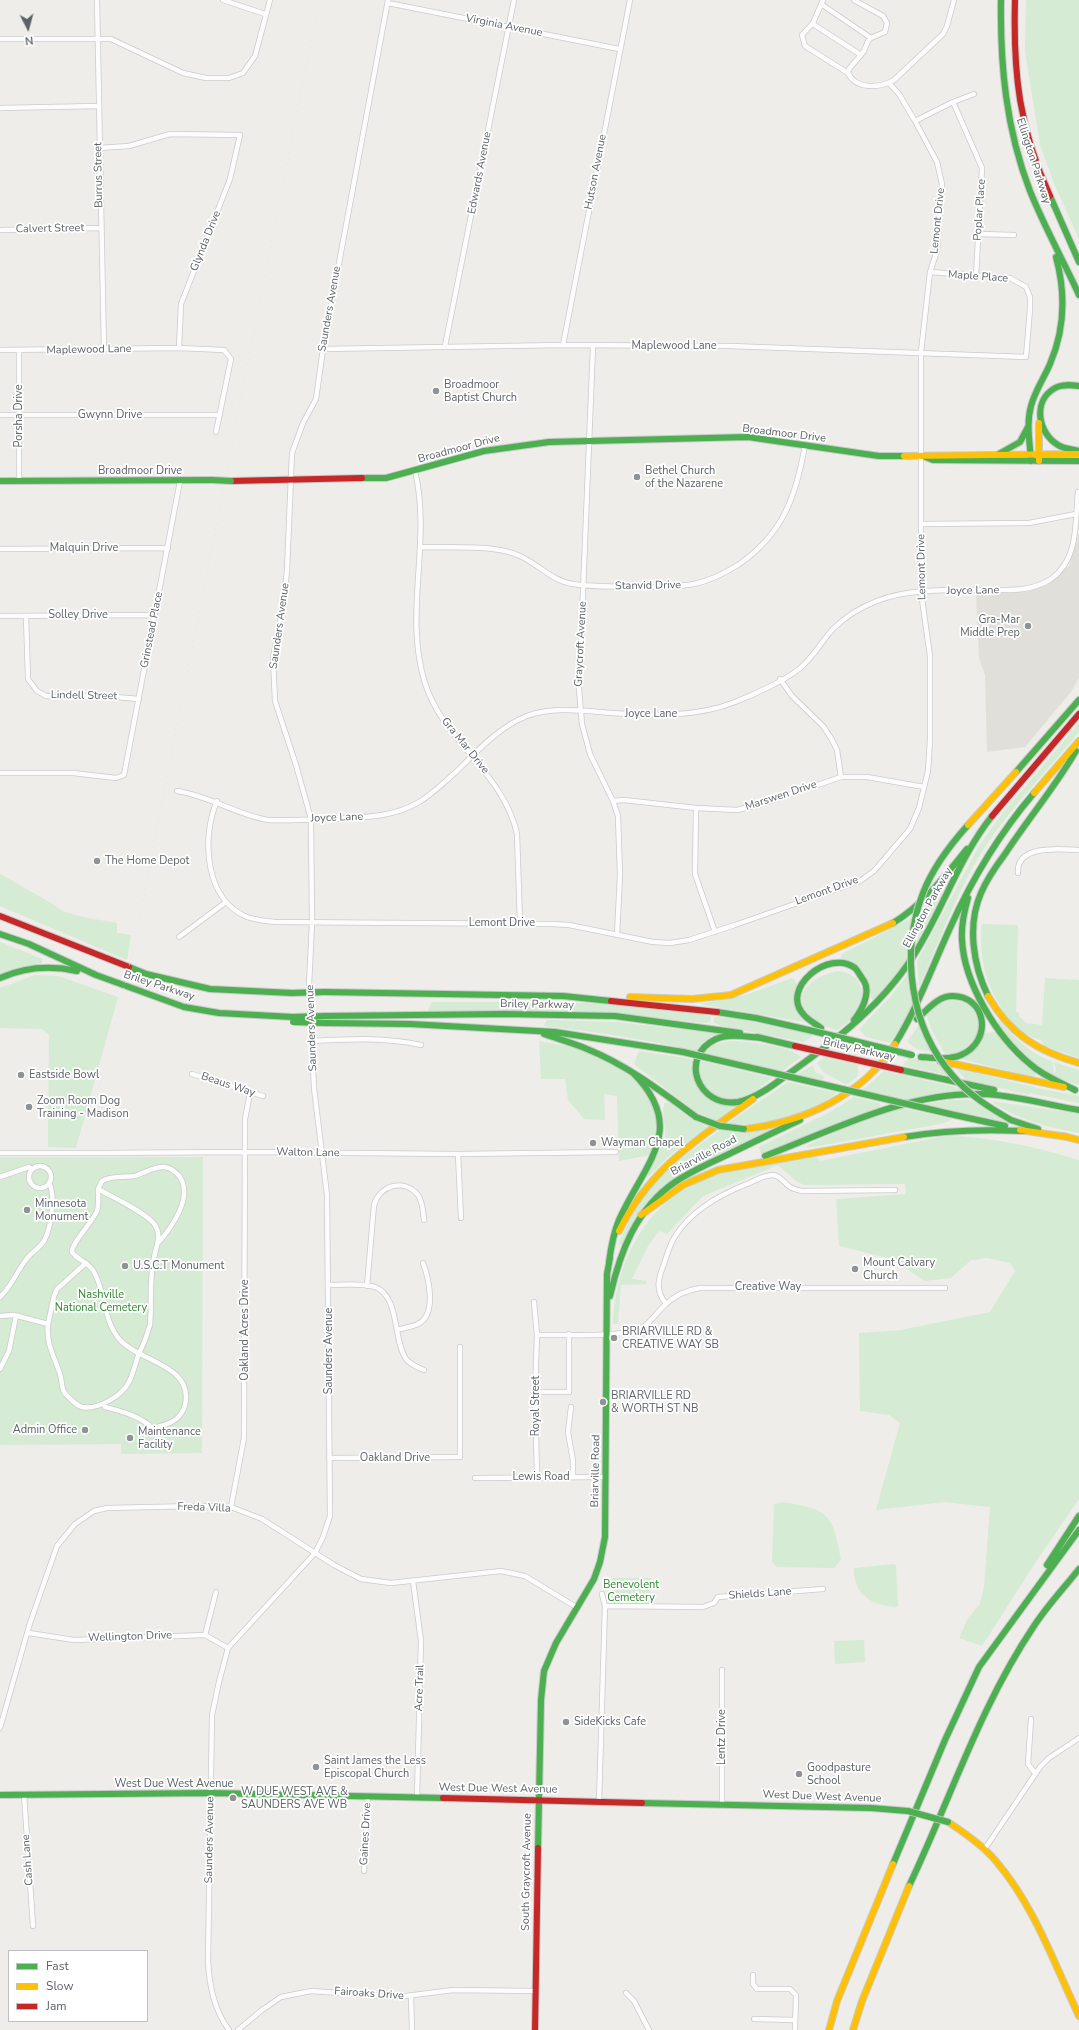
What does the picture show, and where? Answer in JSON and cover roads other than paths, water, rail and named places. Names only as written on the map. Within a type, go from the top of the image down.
[{"type":"main road","name":"Ellington Parkway","points":[[1001,0],[1000,44],[1003,90],[1010,127],[1030,190],[1048,232],[1079,296]]},
{"type":"main road","name":"Ellington Parkway","points":[[1015,0],[1015,62],[1025,130],[1050,200],[1079,262]]},
{"type":"main road","points":[[1031,458],[1029,422],[1031,407],[1057,347],[1064,316],[1062,282],[1048,232]]},
{"type":"main road","points":[[1074,249],[1079,255]]},
{"type":"main road","points":[[1039,458],[1040,414],[1045,397],[1054,388],[1066,384],[1079,386]]},
{"type":"main road","points":[[1040,414],[1041,424],[1045,433],[1054,442],[1063,447],[1079,450]]},
{"type":"main road","points":[[996,455],[1012,448],[1020,442],[1029,422]]},
{"type":"main road","name":"Broadmoor Drive","points":[[0,481],[290,481],[375,479],[415,471],[503,447],[549,442],[748,437],[866,455],[996,455],[1031,458]]},
{"type":"main road","name":"Broadmoor Drive","points":[[1039,458],[1079,454]]},
{"type":"main road","name":"Broadmoor Drive","points":[[922,456],[933,460],[1039,458],[1079,461]]},
{"type":"main road","points":[[1079,700],[956,838],[934,870],[923,894],[917,914],[911,946],[913,993],[921,1021],[937,1054],[946,1068],[967,1090],[992,1110],[1011,1120],[1079,1140]]},
{"type":"main road","name":"Ellington Parkway","points":[[769,1087],[867,1013],[900,977],[936,916],[978,836],[1079,714]]},
{"type":"main road","points":[[892,1051],[915,1011],[961,904],[992,849],[1020,810],[1079,741]]},
{"type":"main road","points":[[1079,746],[1070,762],[992,874],[978,898],[974,932],[974,950],[981,982],[989,998],[1003,1019],[1019,1037],[1036,1049],[1058,1058],[1079,1063]]},
{"type":"main road","points":[[563,996],[692,999],[731,995],[806,963],[893,923],[909,912],[932,892],[978,836]]},
{"type":"main road","points":[[974,879],[962,924],[962,947],[980,1000],[999,1032],[1012,1048],[1030,1065],[1047,1076],[1077,1090]]},
{"type":"main road","name":"Briley Parkway","points":[[0,916],[31,927],[146,974],[210,989],[292,993],[324,992],[563,996],[707,1010],[756,1018],[912,1055],[1077,1090]]},
{"type":"main road","name":"Briley Parkway","points":[[0,934],[28,944],[96,976],[184,1007],[219,1013],[326,1020],[504,1014],[615,1016],[702,1026],[1079,1109]]},
{"type":"main road","points":[[841,1037],[808,1021],[802,1014],[798,1001],[798,993],[803,979],[809,973],[822,966],[837,963],[847,965],[855,969],[862,977],[866,985],[866,998],[863,1007],[846,1030]]},
{"type":"main road","points":[[0,978],[29,968],[41,967],[60,967],[96,976]]},
{"type":"main road","points":[[535,1032],[588,1049],[633,1073],[696,1117],[720,1126],[744,1129],[786,1121],[833,1104],[861,1084],[892,1051],[924,1010],[936,1001],[953,996],[963,998],[974,1003],[980,1012],[983,1027],[981,1037],[974,1047],[963,1055],[955,1057],[921,1057]]},
{"type":"main road","points":[[326,1020],[583,1035],[684,1052],[1024,1131],[1067,1137]]},
{"type":"main road","points":[[761,1038],[734,1036],[713,1041],[706,1045],[698,1056],[696,1074],[702,1090],[709,1097],[723,1102],[742,1101],[769,1087]]},
{"type":"main road","points":[[609,1262],[609,1251],[616,1226],[627,1201],[657,1149],[660,1139],[658,1108],[650,1092],[633,1073]]},
{"type":"main road","name":"Briarville Road","points":[[605,1537],[607,1274],[609,1262],[621,1225],[646,1185],[678,1155],[769,1087]]},
{"type":"main road","points":[[743,1164],[795,1146],[863,1117],[931,1097],[982,1094],[1004,1096],[1058,1107],[1079,1109]]},
{"type":"main road","name":"Briarville Road","points":[[607,1309],[613,1278],[622,1253],[641,1215],[659,1195],[678,1180],[700,1167],[833,1104]]},
{"type":"main road","points":[[641,1215],[687,1182],[721,1168],[934,1132],[976,1129],[1024,1131]]},
{"type":"main road","points":[[829,2030],[843,1987],[945,1740],[979,1667],[1079,1516]]},
{"type":"main road","points":[[1004,1631],[1079,1530]]},
{"type":"main road","name":"South Graycroft Avenue","points":[[535,2030],[538,1800],[541,1700],[544,1671],[556,1643],[594,1579],[600,1562],[605,1537]]},
{"type":"main road","points":[[852,2030],[900,1906],[931,1840],[966,1754],[1005,1675],[1034,1626],[1079,1569]]},
{"type":"main road","name":"West Due West Avenue","points":[[0,1795],[211,1793],[879,1808],[908,1811],[948,1822],[970,1837],[1012,1879],[1032,1912],[1079,2016]]},
{"type":"street","name":"Burrus Street","points":[[97,0],[100,228],[104,350]]},
{"type":"street","points":[[223,0],[265,14]]},
{"type":"street","points":[[0,40],[110,39],[183,73],[206,78],[229,78],[243,73],[254,56],[270,0]]},
{"type":"street","name":"Edwards Avenue","points":[[445,346],[514,0]]},
{"type":"street","name":"Hutson Avenue","points":[[562,345],[619,49],[630,0]]},
{"type":"street","points":[[848,73],[849,68],[861,55],[871,38],[884,32],[887,23],[883,16],[854,0]]},
{"type":"street","points":[[871,38],[822,2],[813,24],[802,35],[805,46],[848,73],[852,80],[860,85],[872,86],[889,83],[942,34],[947,26],[954,0]]},
{"type":"street","name":"Virginia Avenue","points":[[388,1],[619,49]]},
{"type":"street","name":"Saunders Avenue","points":[[229,2030],[215,2001],[209,1978],[212,1715],[218,1682],[228,1648],[315,1553],[324,1537],[330,1516],[327,1195],[321,1154],[311,1041],[311,819],[298,771],[275,701],[273,658],[284,602],[287,570],[292,453],[303,423],[316,400],[323,349],[388,1]]},
{"type":"street","points":[[813,24],[861,55]]},
{"type":"street","name":"Lemont Drive","points":[[217,802],[211,814],[208,832],[208,852],[213,874],[226,902],[248,918],[274,922],[520,923],[568,925],[653,942],[670,943],[689,940],[715,932],[860,881],[874,870],[910,829],[919,808],[928,771],[930,740],[930,656],[921,592],[921,352],[930,272],[937,250],[942,184],[937,162],[907,106],[889,83]]},
{"type":"street","points":[[915,121],[952,102],[974,94]]},
{"type":"street","name":"Poplar Place","points":[[952,102],[982,168],[976,276]]},
{"type":"street","points":[[0,108],[98,106]]},
{"type":"street","name":"Glynda Drive","points":[[99,148],[129,146],[170,134],[240,134],[230,179],[181,304],[179,348]]},
{"type":"street","name":"Calvert Street","points":[[0,230],[100,228]]},
{"type":"street","points":[[979,234],[1014,235]]},
{"type":"street","name":"Maple Place","points":[[930,272],[1010,278],[1026,287],[1030,303],[1026,357]]},
{"type":"street","name":"Maplewood Lane","points":[[323,349],[562,345],[730,346],[1026,357]]},
{"type":"street","name":"Graycroft Avenue","points":[[593,346],[579,689],[580,711],[590,754],[613,801],[618,816],[617,935]]},
{"type":"street","name":"Maplewood Lane","points":[[0,350],[179,348],[224,350],[232,359],[216,432]]},
{"type":"street","name":"Porsha Drive","points":[[19,350],[19,481]]},
{"type":"street","name":"Gwynn Drive","points":[[0,415],[220,415]]},
{"type":"street","name":"Stanvid Drive","points":[[421,547],[481,548],[508,552],[527,560],[557,579],[572,584],[654,587],[694,584],[731,569],[752,555],[769,539],[782,520],[796,490],[805,445]]},
{"type":"street","name":"Gra Mar Drive","points":[[415,471],[422,509],[417,620],[421,667],[432,700],[442,719],[472,757],[490,776],[502,795],[514,821],[517,834],[520,923]]},
{"type":"street","name":"Grinstead Place","points":[[0,773],[73,773],[116,778],[121,777],[124,774],[180,481]]},
{"type":"street","name":"Joyce Lane","points":[[177,791],[198,795],[254,818],[284,820],[371,817],[402,810],[418,803],[434,791],[499,733],[514,722],[528,715],[548,711],[580,711],[629,715],[691,713],[734,703],[800,668],[814,654],[833,630],[864,606],[893,596],[921,592],[1023,590],[1051,579],[1070,558],[1075,546],[1077,534],[1076,514],[1078,492]]},
{"type":"street","points":[[922,524],[1029,523],[1076,514]]},
{"type":"street","name":"Malquin Drive","points":[[0,549],[168,548]]},
{"type":"street","name":"Solley Drive","points":[[0,616],[155,615]]},
{"type":"street","name":"Lindell Street","points":[[26,616],[28,679],[37,691],[46,696],[55,697],[103,696],[139,699]]},
{"type":"street","points":[[780,679],[792,696],[822,726],[831,738],[837,750],[841,777]]},
{"type":"street","name":"Marswen Drive","points":[[613,801],[624,800],[696,808],[737,810],[841,777],[868,777],[924,787]]},
{"type":"street","points":[[696,808],[695,874],[715,932]]},
{"type":"street","points":[[1018,873],[1021,861],[1025,856],[1031,853],[1058,849],[1079,850]]},
{"type":"street","points":[[179,937],[226,902]]},
{"type":"street","points":[[311,1041],[405,1041],[421,1045]]},
{"type":"street","name":"Beaus Way","points":[[192,1074],[263,1096]]},
{"type":"street","name":"Oakland Acres Drive","points":[[231,1507],[244,1438],[245,1152],[246,1108],[250,1093]]},
{"type":"street","name":"Walton Lane","points":[[0,1153],[245,1152],[321,1154],[458,1154],[616,1152]]},
{"type":"street","points":[[458,1154],[461,1218]]},
{"type":"street","points":[[0,1177],[19,1169],[29,1167],[32,1169],[40,1167],[47,1169],[50,1176],[49,1183],[51,1190],[51,1212],[46,1236],[40,1245],[25,1260],[13,1282],[0,1297]]},
{"type":"street","points":[[105,1407],[122,1411],[147,1423],[152,1428],[174,1422],[178,1418],[184,1409],[186,1392],[182,1381],[168,1368],[139,1354],[120,1341],[112,1330],[106,1302],[94,1271],[73,1254],[71,1250],[97,1211],[98,1189],[102,1181],[114,1176],[133,1176],[165,1167],[178,1174],[184,1187],[184,1198],[166,1234],[158,1243]]},
{"type":"street","points":[[32,1169],[29,1179],[33,1186],[42,1188],[49,1183]]},
{"type":"street","points":[[666,1304],[660,1296],[658,1287],[660,1276],[675,1236],[690,1218],[710,1202],[733,1189],[765,1176],[774,1175],[780,1178],[790,1188],[802,1191],[895,1190]]},
{"type":"street","points":[[368,1286],[374,1205],[377,1195],[388,1187],[399,1186],[411,1189],[419,1196],[424,1220]]},
{"type":"street","points":[[86,1263],[58,1289],[54,1296],[48,1324],[49,1348],[59,1370],[62,1388],[80,1407],[92,1407],[110,1400],[120,1393],[129,1382],[150,1325],[151,1275],[153,1259],[158,1243],[157,1228],[152,1221],[128,1205],[98,1189]]},
{"type":"street","points":[[397,1330],[418,1324],[426,1318],[429,1310],[429,1299],[426,1272],[423,1263]]},
{"type":"street","points":[[329,1285],[368,1286],[377,1288],[386,1295],[391,1305],[405,1358],[412,1364],[424,1370]]},
{"type":"street","name":"Creative Way","points":[[536,1335],[607,1334],[633,1331],[642,1327],[651,1320],[666,1304],[688,1290],[700,1288],[944,1288]]},
{"type":"street","name":"Royal Street","points":[[534,1302],[536,1335],[535,1392],[537,1477]]},
{"type":"street","points":[[0,1316],[16,1316],[48,1324]]},
{"type":"street","points":[[0,1369],[9,1351],[16,1316]]},
{"type":"street","points":[[535,1392],[569,1392],[569,1334]]},
{"type":"street","name":"Oakland Drive","points":[[329,1458],[460,1457],[460,1347]]},
{"type":"street","points":[[571,1407],[568,1432],[573,1460],[573,1477]]},
{"type":"street","name":"Lewis Road","points":[[475,1478],[606,1477]]},
{"type":"street","name":"Freda Villa","points":[[0,1728],[29,1633],[30,1623],[57,1546],[75,1524],[86,1516],[107,1508],[197,1506],[231,1507],[262,1519],[334,1566],[361,1579],[391,1583],[500,1571],[524,1576],[576,1607]]},
{"type":"street","name":"Acre Trail","points":[[413,1580],[422,1641],[417,1797]]},
{"type":"street","name":"Shields Lane","points":[[605,1606],[703,1606],[714,1602],[718,1597],[749,1593],[823,1590]]},
{"type":"street","points":[[216,1592],[205,1635],[228,1648]]},
{"type":"street","points":[[599,1802],[605,1606],[602,1594]]},
{"type":"street","name":"Wellington Drive","points":[[29,1633],[74,1640],[205,1635]]},
{"type":"street","name":"Lentz Drive","points":[[722,1670],[722,1805]]},
{"type":"street","points":[[1032,1719],[1028,1764],[1035,1773]]},
{"type":"street","points":[[984,1850],[1035,1773],[1049,1758],[1079,1738]]},
{"type":"street","name":"Cash Lane","points":[[24,1794],[33,1926]]},
{"type":"street","name":"Gaines Drive","points":[[364,1871],[368,1796]]},
{"type":"street","points":[[753,1975],[753,1984],[757,1989],[790,1989],[794,1991],[796,1995],[795,2030]]},
{"type":"street","name":"Fairoaks Drive","points":[[238,2030],[262,2010],[281,1997],[294,1993],[326,1992],[411,1997],[453,1990],[535,1991]]},
{"type":"street","points":[[626,1993],[634,2001],[649,2030]]},
{"type":"street","points":[[411,1997],[412,2030]]},
{"type":"street","points":[[754,2019],[795,2020]]},
{"type":"railway","points":[[0,1440],[106,1063],[133,950],[319,0]]},
{"type":"place","name":"Broadmoor Baptist Church","points":[[436,391]]},
{"type":"place","name":"Bethel Church of the Nazarene","points":[[637,477]]},
{"type":"place","name":"Gra-Mar Middle Prep","points":[[1028,626]]},
{"type":"place","name":"The Home Depot","points":[[97,861]]},
{"type":"place","name":"Eastside Bowl","points":[[21,1075]]},
{"type":"place","name":"Zoom Room Dog Training - Madison","points":[[29,1107]]},
{"type":"place","name":"Wayman Chapel","points":[[593,1143]]},
{"type":"place","name":"Minnesota Monument","points":[[27,1210]]},
{"type":"place","name":"U.S.C.T Monument","points":[[125,1266]]},
{"type":"place","name":"Mount Calvary Church","points":[[855,1269]]},
{"type":"place","name":"BRIARVILLE RD & CREATIVE WAY SB","points":[[614,1338]]},
{"type":"place","name":"BRIARVILLE RD & WORTH ST NB","points":[[603,1402]]},
{"type":"place","name":"Admin Office","points":[[85,1430]]},
{"type":"place","name":"Maintenance Facility","points":[[130,1438]]},
{"type":"place","name":"SideKicks Cafe","points":[[566,1722]]},
{"type":"place","name":"Saint James the Less Episcopal Church","points":[[316,1767]]},
{"type":"place","name":"Goodpasture School","points":[[799,1774]]},
{"type":"place","name":"W DUE WEST AVE & SAUNDERS AVE WB","points":[[233,1798]]},
{"type":"park label","name":"Nashville National Cemetery","points":[[101,1301]]},
{"type":"park label","name":"Benevolent Cemetery","points":[[631,1591]]}]
